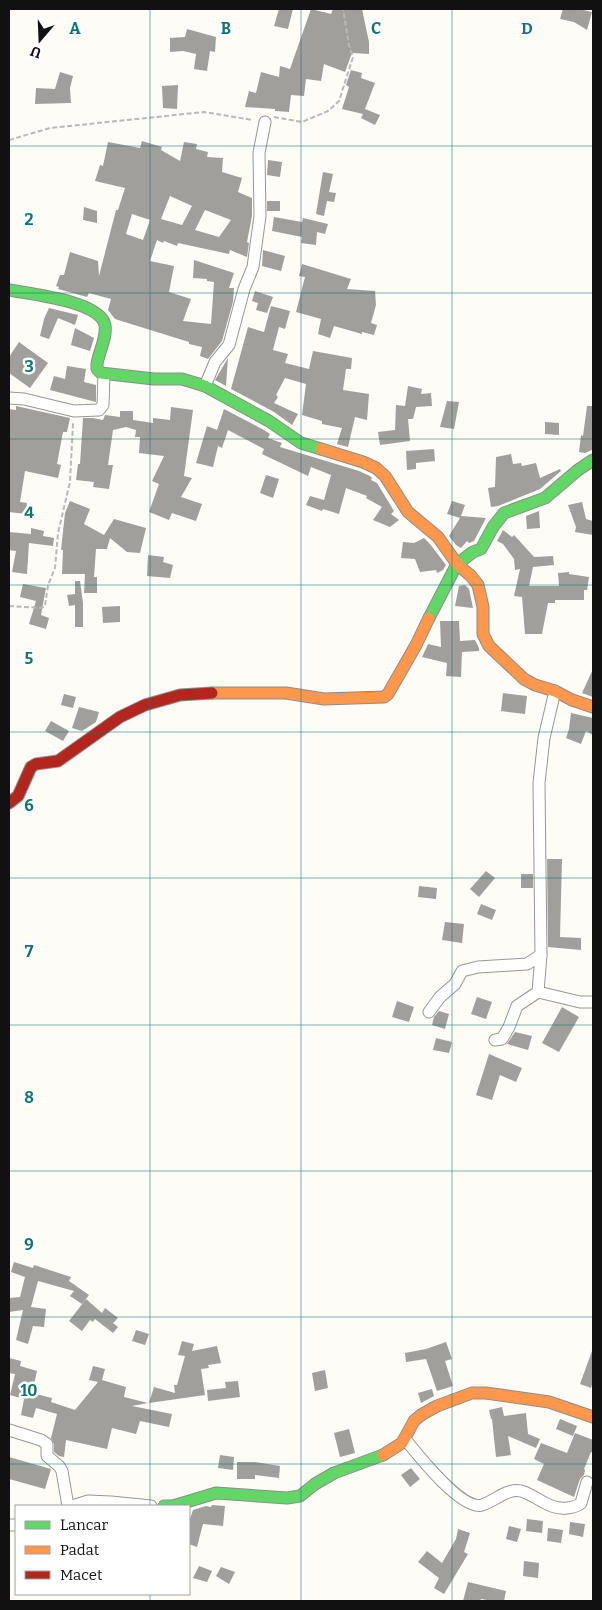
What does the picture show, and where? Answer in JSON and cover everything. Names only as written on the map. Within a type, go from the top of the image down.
[{"type":"street","points":[[205,386],[215,362],[229,346],[244,289],[253,267],[260,216],[259,152],[265,122]]},
{"type":"street","points":[[9,290],[69,302],[98,314],[103,320],[105,330],[97,360],[97,369],[104,374],[154,379],[182,378],[205,386],[269,421],[301,443],[364,462],[376,468],[385,476],[408,512],[438,537],[457,564],[478,585],[482,601],[485,641],[504,662],[524,679],[535,685],[593,707]]},
{"type":"street","points":[[9,398],[24,398],[74,411],[99,410],[102,408],[104,374]]},
{"type":"street","points":[[9,804],[18,796],[31,767],[36,764],[58,761],[120,717],[145,705],[162,700],[180,695],[244,692],[286,692],[324,699],[384,697],[388,694],[416,646],[457,564],[472,552],[481,549],[493,527],[504,513],[545,498],[593,460]]},
{"type":"street","points":[[538,992],[540,955],[539,783],[544,738],[555,691]]},
{"type":"street","points":[[428,1012],[440,997],[455,984],[462,971],[478,967],[527,964],[540,955]]},
{"type":"street","points":[[495,1040],[502,1039],[517,1006],[538,992],[580,1002],[593,1002]]},
{"type":"street","points":[[177,1505],[216,1494],[233,1493],[287,1498],[300,1496],[334,1472],[375,1459],[392,1450],[405,1439],[414,1421],[421,1415],[437,1406],[472,1393],[549,1402],[593,1417]]},
{"type":"street","points":[[9,1430],[41,1440],[47,1444],[48,1456],[62,1471],[70,1505]]},
{"type":"street","points":[[405,1439],[438,1478],[473,1505],[482,1505],[513,1490],[527,1494],[554,1508],[576,1507],[582,1503],[587,1482]]},
{"type":"street","points":[[74,1505],[88,1501],[140,1505]]},
{"type":"path","points":[[9,140],[50,128],[204,112],[265,122],[269,116],[302,122],[328,111],[339,101],[353,57],[349,45],[344,9]]},
{"type":"path","points":[[9,606],[42,608],[45,606],[48,585],[55,568],[60,527],[70,482],[74,411]]},
{"type":"building","points":[[279,9],[293,9],[288,29],[274,26]]},
{"type":"building","points":[[311,9],[331,14],[333,9],[362,9],[369,42],[369,54],[352,53],[345,72],[324,64],[321,81],[306,79],[304,96],[291,95],[289,112],[245,107],[249,91],[256,93],[261,72],[279,77],[280,66],[290,69]]},
{"type":"building","points":[[563,9],[579,9],[592,12],[587,30],[574,22],[560,19]]},
{"type":"building","points":[[187,29],[216,37],[215,52],[210,51],[207,71],[194,69],[196,54],[183,51],[170,52],[170,38],[185,37]]},
{"type":"building","points":[[351,70],[362,73],[361,78],[375,83],[365,109],[380,115],[375,125],[361,118],[363,114],[342,109],[349,87],[346,85]]},
{"type":"building","points":[[60,72],[73,76],[70,88],[71,103],[35,104],[36,88],[55,89]]},
{"type":"building","points":[[178,85],[177,109],[163,108],[162,86]]},
{"type":"building","points":[[142,141],[162,147],[161,150],[180,161],[184,142],[197,144],[196,149],[208,152],[207,157],[223,158],[222,172],[242,178],[238,192],[252,198],[252,216],[247,242],[249,243],[247,257],[230,250],[229,254],[178,243],[177,246],[157,240],[150,261],[174,266],[169,292],[191,299],[183,321],[211,324],[214,282],[207,281],[207,279],[193,278],[194,260],[234,273],[229,288],[234,288],[233,302],[222,341],[208,359],[200,356],[202,347],[115,319],[108,310],[111,299],[89,293],[87,297],[58,289],[59,287],[56,286],[60,275],[64,275],[70,252],[98,261],[99,276],[116,210],[118,210],[125,188],[95,181],[100,165],[103,166],[108,142],[140,148]],"holes":[[[170,196],[192,206],[182,225],[161,219]],[[205,210],[231,220],[219,237],[195,230]],[[132,214],[150,220],[143,240],[126,234]]]},
{"type":"building","points":[[268,160],[282,162],[280,177],[267,175]]},
{"type":"building","points":[[323,172],[333,174],[329,192],[336,193],[334,202],[327,201],[324,216],[316,214]]},
{"type":"building","points":[[267,201],[280,201],[280,211],[267,211]]},
{"type":"building","points":[[84,207],[97,211],[97,223],[83,220]]},
{"type":"building","points":[[274,217],[302,222],[303,218],[328,224],[325,234],[317,232],[316,245],[301,243],[302,237],[272,231]]},
{"type":"building","points":[[263,250],[285,256],[281,271],[262,266]]},
{"type":"building","points":[[302,264],[351,279],[347,289],[375,291],[376,305],[371,323],[377,325],[374,335],[362,332],[362,334],[334,326],[330,338],[318,334],[321,319],[296,312],[305,277],[299,276]]},
{"type":"building","points":[[255,291],[273,297],[267,313],[256,310],[258,303],[252,301]]},
{"type":"building","points":[[271,306],[290,311],[285,329],[279,327],[273,350],[288,354],[285,363],[309,369],[313,351],[352,358],[351,369],[346,369],[343,390],[369,394],[367,420],[355,417],[348,447],[337,444],[342,428],[322,424],[322,421],[302,415],[306,384],[285,378],[276,395],[278,397],[274,403],[298,414],[292,425],[274,412],[231,389],[248,327],[264,332]]},
{"type":"building","points":[[49,308],[78,315],[75,325],[58,318],[49,339],[40,336]]},
{"type":"building","points":[[75,328],[94,338],[90,351],[71,345]]},
{"type":"building","points":[[19,342],[48,363],[30,388],[9,373],[9,357]]},
{"type":"building","points":[[228,358],[226,386],[215,380]]},
{"type":"building","points":[[67,366],[86,369],[84,382],[96,385],[96,402],[50,390],[54,376],[65,379]]},
{"type":"building","points":[[408,386],[422,389],[421,394],[431,393],[432,406],[416,407],[413,419],[408,419],[410,441],[380,445],[378,432],[395,430],[396,405],[405,406]]},
{"type":"building","points":[[447,401],[459,402],[454,429],[440,427]]},
{"type":"building","points":[[16,406],[70,418],[67,432],[63,432],[57,464],[61,465],[58,478],[25,471],[20,502],[27,503],[26,514],[9,512],[9,409],[16,410]]},
{"type":"building","points":[[587,406],[593,406],[593,441],[592,450],[585,453],[579,452]]},
{"type":"building","points":[[171,407],[193,410],[184,476],[192,478],[181,497],[202,504],[196,521],[172,513],[169,520],[149,512],[159,484],[152,481],[164,456],[139,453],[140,437],[135,437],[136,430],[126,427],[113,430],[108,465],[113,465],[109,489],[93,487],[94,482],[76,480],[78,464],[80,464],[83,418],[103,420],[105,415],[120,417],[120,411],[133,411],[133,420],[153,423],[153,418],[170,420]]},
{"type":"building","points":[[224,409],[270,434],[268,438],[282,443],[280,447],[370,476],[371,480],[377,483],[394,511],[391,514],[399,520],[390,527],[373,520],[382,507],[366,498],[367,496],[346,488],[339,514],[323,509],[322,511],[306,505],[310,496],[324,500],[331,475],[311,467],[308,476],[262,454],[264,449],[228,430],[222,448],[218,446],[213,467],[196,463],[207,426],[217,430]]},
{"type":"building","points":[[545,422],[559,423],[559,435],[545,434]]},
{"type":"building","points":[[434,449],[435,461],[416,463],[416,469],[407,470],[406,451]]},
{"type":"building","points":[[511,454],[513,464],[521,463],[522,466],[536,463],[540,478],[560,469],[561,471],[540,489],[491,507],[488,488],[495,487],[496,457]]},
{"type":"building","points":[[266,475],[279,479],[273,498],[260,493]]},
{"type":"building","points":[[70,501],[90,509],[84,524],[104,535],[114,519],[146,528],[140,553],[127,552],[110,538],[107,549],[96,549],[94,577],[97,577],[97,593],[84,593],[85,574],[62,574],[63,550],[61,550],[65,513]]},
{"type":"building","points":[[452,501],[465,505],[461,516],[486,518],[474,541],[469,543],[467,541],[461,548],[449,536],[460,518],[447,514]]},
{"type":"building","points":[[582,502],[586,519],[593,521],[593,535],[575,532],[576,527],[568,505]]},
{"type":"building","points":[[539,511],[540,528],[527,529],[526,516]]},
{"type":"building","points":[[31,528],[44,531],[43,536],[54,538],[53,546],[29,543],[27,574],[12,572],[16,551],[9,550],[9,532],[31,534]]},
{"type":"building","points":[[503,530],[512,537],[514,535],[534,557],[553,556],[554,565],[533,567],[529,586],[559,586],[558,573],[569,572],[569,574],[589,577],[587,590],[584,590],[584,600],[555,600],[555,603],[548,603],[542,634],[525,634],[522,597],[514,596],[520,569],[515,570],[514,559],[503,544],[497,541]]},
{"type":"building","points":[[424,538],[446,565],[443,570],[437,573],[436,570],[420,572],[415,559],[401,558],[403,542],[414,543]]},
{"type":"building","points":[[148,555],[164,557],[163,562],[173,565],[170,578],[147,576]]},
{"type":"building","points":[[75,581],[80,581],[83,603],[83,627],[75,627],[75,605],[69,606],[67,595],[75,594]]},
{"type":"building","points":[[23,584],[46,588],[41,615],[49,618],[46,629],[29,624],[36,601],[20,597]]},
{"type":"building","points":[[465,585],[469,589],[473,608],[455,606],[459,586]]},
{"type":"building","points":[[120,606],[120,622],[103,623],[102,607]]},
{"type":"building","points":[[440,621],[459,621],[460,641],[475,640],[479,648],[479,651],[462,652],[461,677],[446,676],[447,663],[422,657],[428,644],[441,647]]},
{"type":"building","points":[[593,669],[593,697],[582,693]]},
{"type":"building","points":[[503,693],[527,696],[525,714],[501,711]]},
{"type":"building","points":[[64,694],[76,697],[73,708],[61,705]]},
{"type":"building","points":[[79,707],[99,712],[96,722],[82,731],[72,728]]},
{"type":"building","points":[[571,713],[593,718],[593,735],[586,731],[581,744],[566,738]]},
{"type":"building","points":[[51,721],[69,731],[63,741],[45,731]]},
{"type":"building","points":[[547,859],[562,859],[560,937],[581,938],[581,950],[548,947]]},
{"type":"building","points":[[486,871],[495,878],[479,897],[470,889]]},
{"type":"building","points":[[521,874],[533,874],[533,888],[521,888]]},
{"type":"building","points":[[419,886],[437,888],[436,899],[418,897]]},
{"type":"building","points":[[481,904],[496,910],[492,920],[477,914]]},
{"type":"building","points":[[445,922],[464,924],[462,943],[442,940]]},
{"type":"building","points":[[477,997],[492,1002],[486,1019],[471,1014]]},
{"type":"building","points":[[397,1001],[414,1007],[409,1022],[392,1017]]},
{"type":"building","points":[[562,1007],[579,1017],[559,1052],[542,1043]]},
{"type":"building","points":[[439,1011],[449,1014],[445,1029],[432,1025],[434,1017]]},
{"type":"building","points":[[515,1032],[532,1036],[528,1050],[507,1044]]},
{"type":"building","points":[[436,1038],[452,1042],[449,1053],[433,1050]]},
{"type":"building","points":[[489,1054],[522,1068],[516,1082],[500,1075],[492,1100],[476,1095]]},
{"type":"building","points":[[14,1262],[33,1268],[34,1265],[71,1277],[69,1281],[89,1295],[82,1304],[70,1296],[74,1291],[38,1281],[31,1307],[46,1309],[44,1327],[33,1326],[28,1344],[16,1340],[23,1310],[9,1312],[9,1298],[20,1297],[25,1277],[11,1272]]},
{"type":"building","points":[[86,1299],[102,1313],[105,1308],[118,1318],[113,1323],[118,1327],[113,1333],[95,1319],[93,1322],[90,1320],[82,1331],[69,1321]]},
{"type":"building","points":[[136,1330],[149,1334],[145,1345],[132,1341]]},
{"type":"building","points":[[182,1341],[194,1344],[192,1351],[217,1346],[221,1363],[208,1365],[209,1368],[201,1369],[205,1395],[149,1403],[154,1387],[175,1393],[174,1385],[177,1385],[185,1356],[178,1355]]},
{"type":"building","points":[[446,1342],[452,1359],[445,1361],[453,1386],[437,1391],[426,1359],[406,1362],[405,1353],[426,1349]]},
{"type":"building","points":[[592,1351],[593,1381],[591,1388],[580,1384]]},
{"type":"building","points":[[9,1358],[21,1361],[20,1366],[37,1371],[32,1393],[52,1398],[51,1402],[75,1410],[98,1382],[89,1380],[93,1366],[105,1369],[102,1380],[126,1387],[124,1397],[148,1403],[132,1406],[172,1414],[169,1427],[140,1421],[136,1434],[112,1428],[107,1449],[66,1440],[64,1457],[59,1456],[54,1452],[54,1444],[51,1438],[57,1414],[36,1408],[33,1418],[21,1415],[24,1399],[10,1395],[15,1374],[9,1373]]},
{"type":"building","points":[[325,1370],[328,1388],[315,1391],[312,1373]]},
{"type":"building","points":[[238,1381],[240,1397],[208,1401],[207,1390],[226,1388],[225,1382]]},
{"type":"building","points":[[432,1389],[434,1396],[421,1403],[418,1393]]},
{"type":"building","points":[[502,1407],[504,1416],[526,1413],[528,1434],[540,1439],[536,1448],[508,1436],[511,1455],[496,1457],[492,1419],[489,1410]]},
{"type":"building","points":[[560,1419],[577,1426],[573,1436],[556,1429]]},
{"type":"building","points":[[349,1429],[355,1453],[340,1457],[334,1433]]},
{"type":"building","points":[[575,1433],[593,1440],[593,1453],[591,1452],[584,1469],[584,1475],[580,1479],[574,1497],[537,1480],[544,1464],[534,1459],[541,1443],[567,1453]]},
{"type":"building","points":[[220,1455],[234,1457],[233,1470],[218,1468]]},
{"type":"building","points":[[9,1457],[51,1469],[45,1489],[9,1479]]},
{"type":"building","points":[[237,1462],[255,1462],[280,1466],[279,1478],[255,1475],[255,1479],[237,1479]]},
{"type":"building","points":[[411,1468],[420,1479],[410,1487],[401,1475]]},
{"type":"building","points":[[212,1505],[225,1506],[223,1526],[203,1524],[197,1547],[190,1544],[190,1519],[193,1510],[206,1506],[211,1507]]},
{"type":"building","points":[[527,1519],[543,1521],[542,1533],[526,1531]]},
{"type":"building","points":[[570,1522],[585,1524],[583,1537],[569,1534]]},
{"type":"building","points":[[509,1526],[521,1529],[517,1542],[506,1539]]},
{"type":"building","points":[[548,1528],[563,1530],[561,1543],[547,1541]]},
{"type":"building","points":[[458,1529],[470,1533],[464,1552],[468,1554],[444,1594],[434,1588],[439,1578],[418,1562],[427,1551],[442,1563],[456,1539]]},
{"type":"building","points":[[524,1561],[539,1563],[538,1578],[523,1576]]},
{"type":"building","points":[[199,1566],[212,1571],[207,1582],[193,1578]]},
{"type":"building","points":[[221,1567],[235,1572],[229,1584],[216,1576]]},
{"type":"building","points":[[468,1582],[506,1591],[504,1601],[481,1599],[480,1601],[463,1601]]},
{"type":"traffic: fast","points":[[9,290],[78,304],[100,317],[105,325],[104,340],[97,364],[97,369],[101,373],[154,379],[182,379],[205,386],[269,421],[301,443],[321,449]]},
{"type":"traffic: fast","points":[[429,618],[457,564],[473,552],[481,549],[493,527],[504,513],[545,498],[593,460]]},
{"type":"traffic: fast","points":[[176,1505],[216,1493],[287,1498],[300,1496],[315,1484],[334,1473],[383,1455]]},
{"type":"traffic: slow","points":[[321,449],[376,468],[385,476],[408,512],[438,537],[457,564],[478,585],[483,607],[483,634],[489,646],[524,679],[593,707]]},
{"type":"traffic: slow","points":[[212,693],[286,693],[324,699],[384,697],[388,694],[416,645],[429,618]]},
{"type":"traffic: slow","points":[[383,1455],[402,1443],[414,1421],[421,1415],[437,1406],[472,1393],[486,1393],[549,1402],[593,1417]]},
{"type":"traffic: jam","points":[[9,803],[18,796],[31,767],[36,764],[58,761],[120,717],[145,705],[180,695],[212,693]]}]
